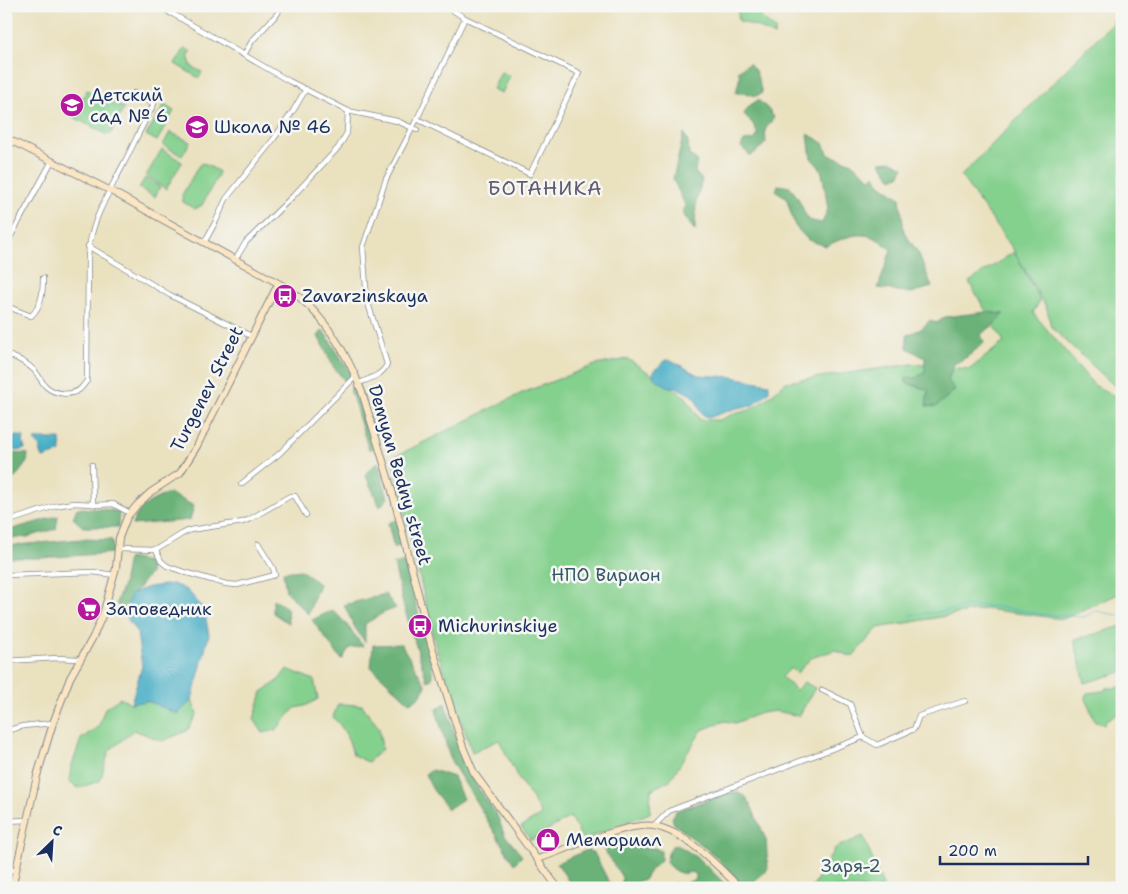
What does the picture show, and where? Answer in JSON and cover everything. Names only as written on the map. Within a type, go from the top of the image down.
[{"type":"street","points":[[6,16],[12,6]]},
{"type":"street","points":[[159,6],[244,56],[348,111],[397,121],[414,129]]},
{"type":"street","points":[[170,13],[175,6]]},
{"type":"street","points":[[244,56],[255,37],[278,13],[280,6]]},
{"type":"street","points":[[417,119],[530,174],[579,73],[465,18],[446,6]]},
{"type":"street","points":[[359,383],[381,372],[387,364],[367,300],[364,247],[386,179],[414,129],[465,18]]},
{"type":"street","points":[[204,243],[226,199],[273,140],[294,111],[306,89]]},
{"type":"street","points":[[6,354],[23,361],[34,370],[47,388],[53,391],[63,394],[70,393],[79,390],[87,381],[88,246],[94,223],[108,190],[154,104],[134,93]]},
{"type":"street","points":[[235,260],[246,242],[338,148],[347,133],[348,111]]},
{"type":"street","name":"Demyan Bedny street","points":[[6,138],[108,190],[278,284],[303,300],[318,316],[340,348],[359,383],[382,452],[430,644],[462,747],[474,773],[558,888]]},
{"type":"street","points":[[6,244],[52,161]]},
{"type":"street","points":[[88,246],[170,295],[251,336]]},
{"type":"street","points":[[6,306],[31,316],[40,303],[44,278]]},
{"type":"street","name":"Turgenev Street","points":[[12,888],[37,776],[53,723],[70,678],[103,614],[114,575],[117,549],[124,524],[130,513],[151,492],[180,472],[187,463],[278,284]]},
{"type":"street","points":[[241,484],[279,454],[356,376]]},
{"type":"street","points":[[92,465],[93,504]]},
{"type":"street","points":[[117,549],[156,550],[190,530],[243,522],[290,496],[295,496],[306,515]]},
{"type":"street","points":[[6,522],[55,506],[73,503],[114,504],[130,513]]},
{"type":"street","points":[[156,550],[161,561],[168,566],[208,580],[236,585],[275,576],[273,568],[258,544]]},
{"type":"street","points":[[6,576],[93,572],[114,575]]},
{"type":"street","points":[[6,661],[58,658],[79,659]]},
{"type":"street","points":[[822,690],[850,704],[863,736],[877,745],[914,729],[919,716],[965,701]]},
{"type":"street","points":[[6,731],[22,726],[53,723]]},
{"type":"street","points":[[654,826],[669,811],[863,736]]},
{"type":"street","points":[[6,821],[27,820]]},
{"type":"street","points":[[538,859],[629,827],[654,826],[676,834],[711,860],[740,888]]},
{"type":"street","points":[[6,870],[16,870]]},
{"type":"green space","points":[[737,6],[759,6],[762,18],[776,30],[774,36],[758,27],[739,21]]},
{"type":"green space","points":[[1122,10],[1122,389],[1118,389],[1051,327],[1047,309],[1013,249],[961,176],[1114,21]]},
{"type":"green space","points":[[185,48],[191,52],[188,56],[192,67],[202,72],[199,78],[175,64]]},
{"type":"green space","points":[[749,63],[756,72],[762,93],[756,96],[736,93],[740,76],[738,71]]},
{"type":"green space","points":[[501,72],[510,76],[502,93],[493,89]]},
{"type":"green space","points":[[87,90],[124,108],[111,133],[108,135],[73,117]]},
{"type":"green space","points":[[758,100],[774,117],[765,130],[766,143],[751,156],[741,147],[744,141],[754,140],[758,135],[753,124],[744,114],[749,106]]},
{"type":"green space","points":[[164,105],[174,111],[157,141],[146,135]]},
{"type":"green space","points":[[170,132],[190,142],[182,156],[163,145]]},
{"type":"green space","points":[[684,133],[688,142],[689,155],[697,160],[695,172],[702,180],[696,202],[695,231],[682,213],[685,205],[673,179]]},
{"type":"green space","points":[[808,134],[822,142],[829,155],[850,162],[870,178],[875,175],[879,183],[900,198],[904,232],[919,254],[932,287],[911,293],[878,288],[891,250],[883,243],[867,235],[860,235],[844,238],[826,246],[808,240],[795,226],[786,197],[776,191],[778,185],[790,187],[798,198],[808,220],[822,223],[828,209],[821,169],[811,158]]},
{"type":"green space","points":[[162,149],[182,162],[166,189],[146,176]]},
{"type":"green space","points":[[892,161],[904,167],[899,176],[892,179],[880,162]]},
{"type":"green space","points":[[203,163],[218,171],[218,175],[202,205],[195,209],[183,202],[182,195],[199,165]]},
{"type":"green space","points":[[145,178],[160,187],[155,197],[139,188]]},
{"type":"green space","name":"НПО Вирион","points":[[1014,252],[1040,300],[1033,313],[1094,385],[1115,396],[1122,395],[1122,594],[1063,619],[985,609],[878,628],[852,657],[835,650],[811,658],[797,673],[791,668],[782,677],[796,690],[804,682],[815,688],[799,716],[776,711],[761,713],[735,723],[725,721],[702,730],[670,780],[651,790],[650,813],[583,840],[570,817],[531,840],[521,827],[541,815],[518,778],[499,740],[472,752],[436,648],[392,458],[522,393],[595,365],[628,359],[686,397],[700,420],[720,420],[733,414],[750,410],[786,382],[912,364],[970,369],[1004,342],[969,282]]},
{"type":"green space","points":[[986,312],[1004,314],[994,325],[981,334],[984,343],[967,357],[954,364],[948,380],[955,390],[936,407],[926,406],[928,390],[906,383],[906,377],[916,378],[925,371],[925,358],[907,348],[907,335],[921,329],[930,320],[937,323],[945,317]]},
{"type":"green space","points":[[323,330],[352,375],[346,382],[334,368],[318,336]]},
{"type":"green space","points":[[357,384],[376,447],[369,450],[350,389]]},
{"type":"green space","points":[[6,453],[28,454],[27,462],[15,478],[6,480]]},
{"type":"green space","points":[[378,462],[388,498],[380,507],[365,474]]},
{"type":"green space","points":[[169,493],[194,506],[190,520],[132,525],[138,513],[146,504]]},
{"type":"green space","points":[[77,508],[119,512],[118,527],[83,527],[73,518]]},
{"type":"green space","points":[[58,516],[56,529],[27,537],[6,539],[6,531]]},
{"type":"green space","points":[[397,520],[403,544],[394,548],[388,523]]},
{"type":"green space","points":[[82,539],[112,540],[113,553],[41,558],[6,558],[6,546]]},
{"type":"green space","points":[[128,558],[148,562],[151,572],[121,610],[116,603],[123,585]]},
{"type":"green space","points":[[404,561],[432,662],[432,679],[427,681],[403,604],[394,564]]},
{"type":"green space","points":[[301,570],[319,584],[308,614],[286,591],[283,572]]},
{"type":"green space","points":[[385,594],[396,608],[383,613],[365,624],[365,642],[355,628],[344,605]]},
{"type":"green space","points":[[273,599],[287,608],[288,623],[273,613]]},
{"type":"green space","points":[[333,610],[363,646],[349,648],[342,660],[312,620]]},
{"type":"green space","points":[[1122,626],[1122,672],[1085,683],[1074,640]]},
{"type":"green space","points":[[401,644],[426,686],[420,696],[410,703],[371,667],[373,645]]},
{"type":"green space","points":[[287,669],[314,680],[318,699],[305,706],[295,708],[276,730],[263,733],[254,719],[262,692],[278,681]]},
{"type":"green space","points":[[1122,685],[1122,712],[1108,719],[1104,724],[1095,722],[1085,696],[1087,693],[1103,691],[1107,688],[1118,688]]},
{"type":"green space","points":[[120,698],[131,703],[148,701],[178,714],[192,700],[197,714],[187,731],[162,741],[134,730],[109,751],[100,781],[78,788],[69,782],[71,768],[81,739],[99,726],[105,708]]},
{"type":"green space","points":[[445,703],[464,762],[476,785],[497,815],[504,834],[522,856],[514,864],[451,761],[436,710]]},
{"type":"green space","points":[[338,704],[362,705],[379,728],[382,749],[368,762],[353,755],[346,734],[333,717]]},
{"type":"green space","points":[[432,770],[453,777],[463,799],[448,809],[433,790],[425,774]]},
{"type":"green space","points":[[730,792],[737,792],[745,796],[766,840],[768,869],[750,885],[739,881],[713,854],[674,824],[672,818],[676,811]]},
{"type":"green space","name":"Заря-2","points":[[863,836],[884,888],[809,888],[813,886],[835,848]]},
{"type":"green space","points":[[618,840],[661,851],[661,860],[651,869],[644,880],[638,881],[635,885],[637,888],[622,888],[622,877],[604,850],[606,843]]},
{"type":"green space","points":[[677,845],[698,859],[729,888],[670,888],[673,883],[684,884],[696,879],[696,874],[677,872],[666,862],[672,846]]},
{"type":"green space","points":[[587,850],[594,853],[612,888],[573,888],[557,863]]},
{"type":"water","points":[[666,360],[671,360],[698,375],[733,377],[769,384],[769,392],[753,405],[737,408],[708,418],[701,413],[695,397],[676,387],[669,387],[654,378],[653,372]]},
{"type":"water","points":[[6,437],[24,437],[25,449],[17,451],[6,446]]},
{"type":"water","points":[[37,439],[60,439],[61,452],[43,458],[40,446],[34,441]]},
{"type":"water","points":[[173,584],[187,590],[204,609],[209,635],[192,700],[178,714],[148,701],[131,703],[142,666],[137,633],[124,614],[131,594],[148,587]]},
{"type":"waterway","points":[[910,615],[971,606],[993,606],[1041,614],[1084,617],[1096,611],[1122,616]]},
{"type":"place","name":"Детский сад № 6","points":[[72,105]]},
{"type":"place","name":"Школа № 46","points":[[197,127]]},
{"type":"place","name":"Zavarzinskaya","points":[[285,296]]},
{"type":"place","name":"Заповедник","points":[[89,609]]},
{"type":"place","name":"Michurinskiye","points":[[420,626]]},
{"type":"place","name":"Мемориал","points":[[548,840]]},
{"type":"district","name":"БОТАНИКА","points":[[545,188]]}]
